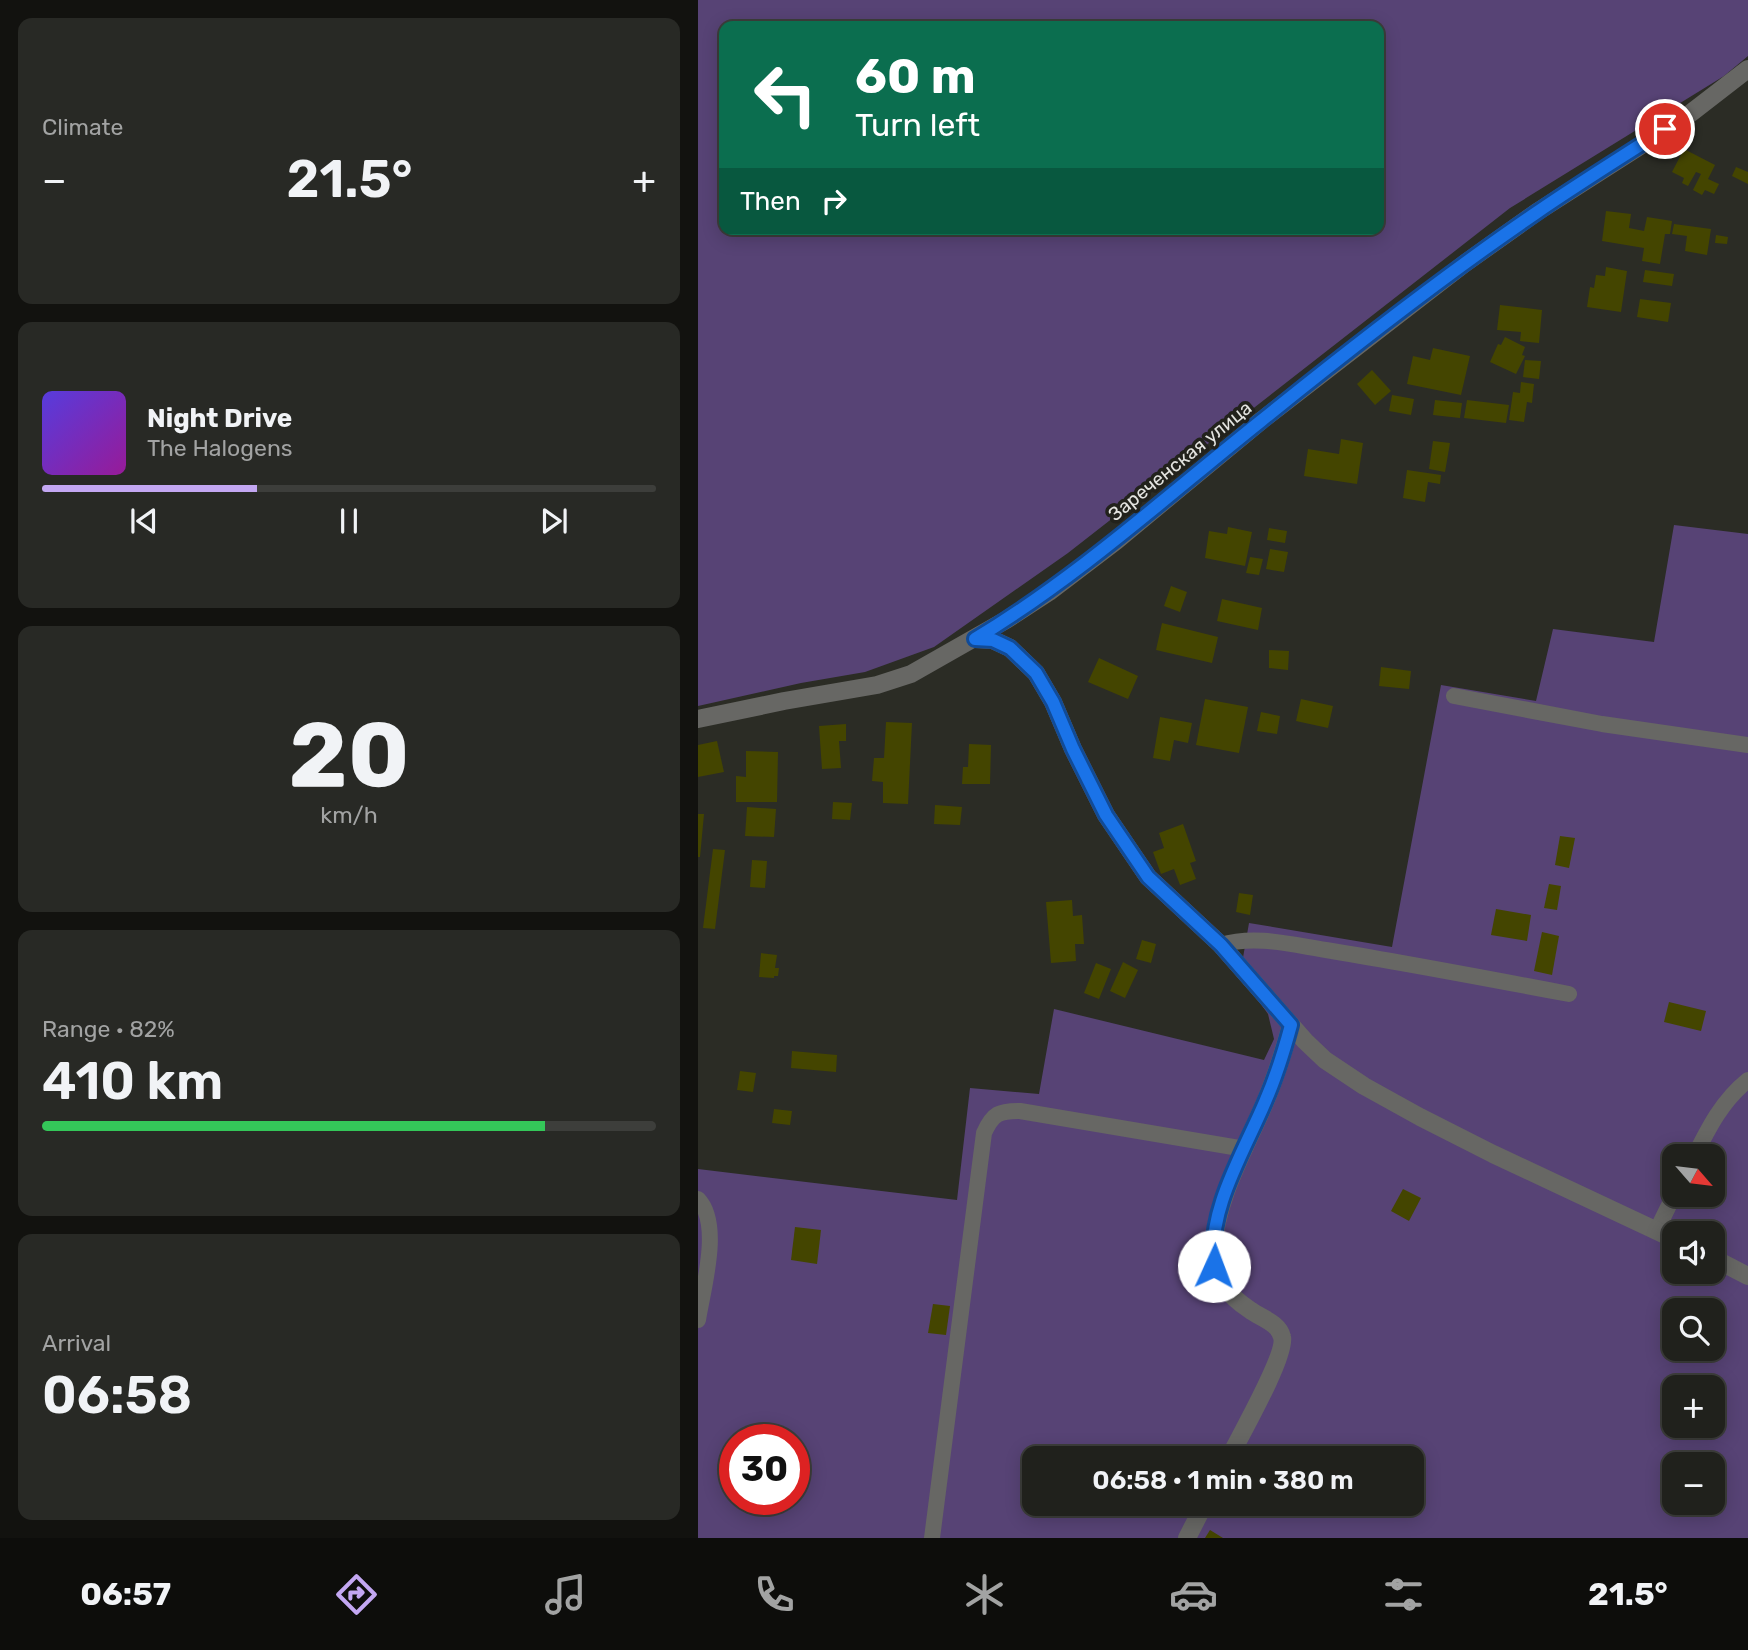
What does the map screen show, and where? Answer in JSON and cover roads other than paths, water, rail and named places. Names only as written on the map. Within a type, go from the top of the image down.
[{"type":"street","name":"Зареченская улица","points":[[698,719],[877,685],[911,674],[975,639],[1049,592],[1116,541],[1262,420],[1464,264],[1537,212],[1687,116],[1748,69]]},
{"type":"street","points":[[975,639],[993,640],[1010,648],[1036,673],[1053,702],[1106,815],[1148,877],[1221,945],[1325,1060],[1364,1086],[1493,1154],[1662,1233]]},
{"type":"street","points":[[1235,1446],[1279,1358],[1282,1337],[1277,1328],[1236,1300],[1227,1290],[1214,1266],[1212,1254],[1218,1218],[1231,1180],[1274,1079],[1291,1025]]},
{"type":"street","points":[[1725,1264],[1748,1276]]},
{"type":"street","points":[[1187,1538],[1199,1516]]},
{"type":"lane","points":[[1454,696],[1589,722],[1748,745]]},
{"type":"lane","points":[[1221,945],[1255,939],[1569,993]]},
{"type":"lane","points":[[1701,1144],[1715,1116],[1732,1093],[1748,1080]]},
{"type":"lane","points":[[932,1538],[984,1133],[990,1120],[1003,1111],[1021,1111],[1245,1149]]},
{"type":"lane","points":[[698,1199],[705,1206],[710,1226],[698,1320]]},
{"type":"lane","points":[[1657,1230],[1668,1208]]}]
